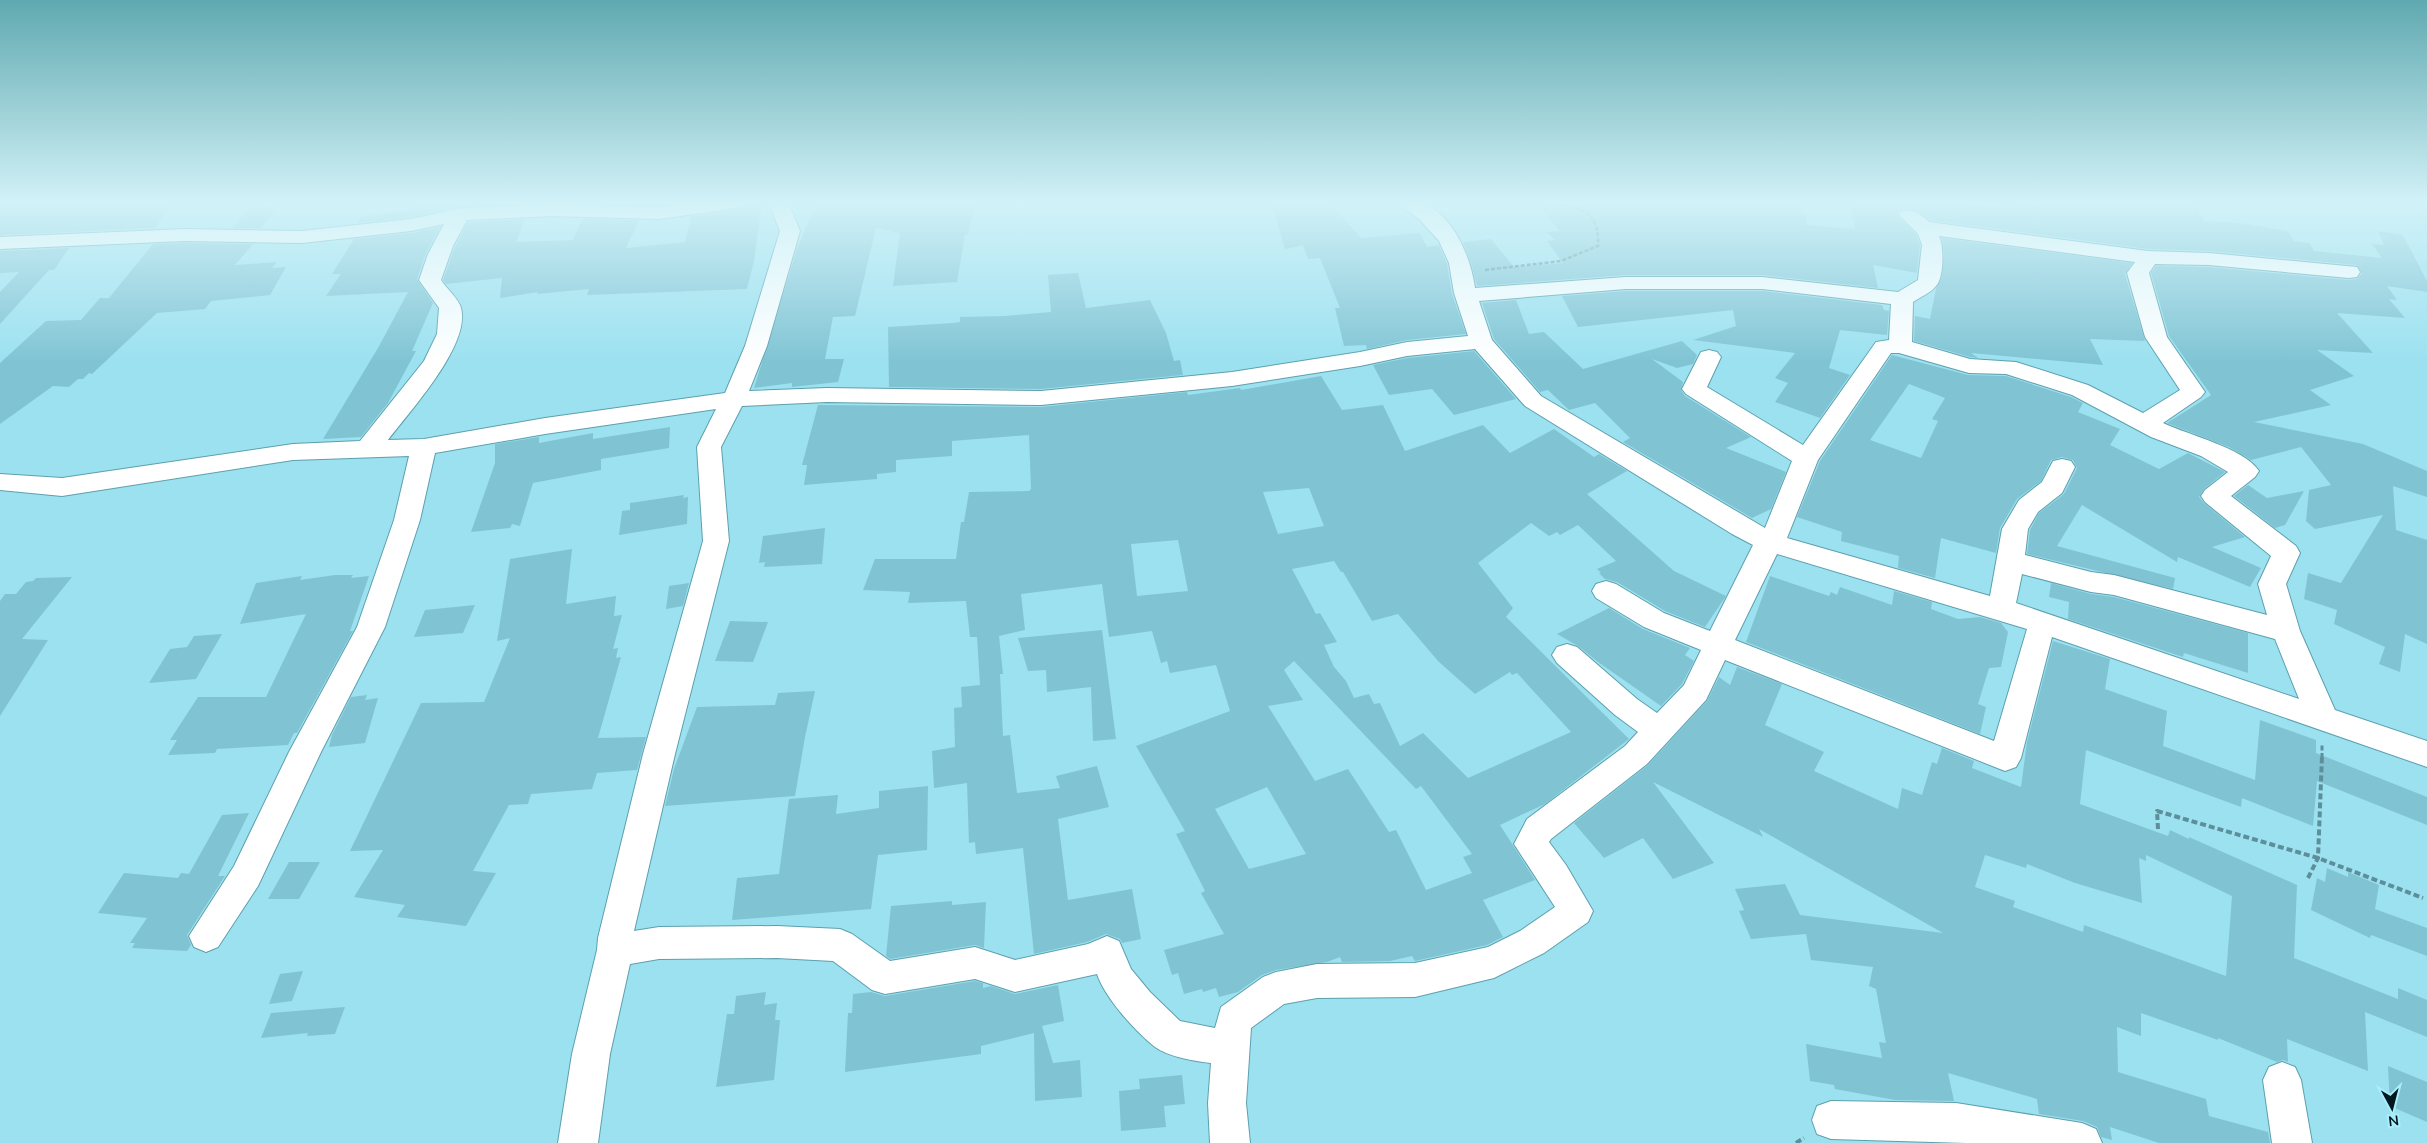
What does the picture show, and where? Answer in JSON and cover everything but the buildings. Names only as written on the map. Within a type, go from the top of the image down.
[{"type":"street","points":[[367,450],[435,363],[448,334],[450,308],[430,280],[437,255]]},
{"type":"street","points":[[578,1143],[591,1054],[615,950],[615,938],[659,754],[716,541],[709,447],[734,399],[756,346],[783,255]]},
{"type":"street","points":[[1455,255],[1462,273],[1466,297],[1471,305],[1481,342],[1534,400],[1741,528],[1772,543],[2044,623],[2427,754]]},
{"type":"street","points":[[1466,297],[1471,295],[1626,284],[1762,283],[1902,299],[1928,283],[1933,255]]},
{"type":"street","points":[[2137,255],[2209,259],[2349,272]]},
{"type":"street","points":[[2144,420],[2154,417],[2193,392],[2156,336],[2138,273],[2148,257]]},
{"type":"street","points":[[1900,346],[1902,299]]},
{"type":"street","points":[[0,482],[62,487],[293,452],[424,447],[545,426],[734,399],[827,395],[1041,398],[1232,380],[1360,359],[1407,349],[1481,342]]},
{"type":"street","points":[[1230,1143],[1227,1103],[1234,1019],[1276,989],[1317,982],[1415,980],[1494,962],[1532,942],[1576,911],[1554,875],[1531,844],[1539,829],[1636,755],[1695,692],[1764,550],[1772,543],[1806,458],[1834,421],[1884,347],[1900,346],[1969,366],[2008,367],[2080,390],[2144,420],[2160,431],[2210,450],[2246,471],[2214,496],[2286,553],[2272,584],[2286,630],[2322,719]]},
{"type":"street","points":[[1709,357],[1694,389],[1806,458]]},
{"type":"street","points":[[206,936],[246,876],[305,752],[371,627],[407,520],[424,447]]},
{"type":"street","points":[[2001,609],[2011,561],[2015,529],[2028,506],[2053,487],[2062,467]]},
{"type":"street","points":[[2011,561],[2091,582],[2114,585],[2286,630]]},
{"type":"street","points":[[1606,591],[1654,620],[1718,647],[2005,758],[2034,650],[2044,623]]},
{"type":"street","points":[[1568,655],[1626,706],[1658,730]]},
{"type":"street","points":[[615,950],[658,944],[777,942],[840,945],[885,978],[975,963],[1015,976],[1094,959],[1107,952],[1116,978],[1137,1004],[1169,1035],[1195,1043],[1231,1048]]},
{"type":"street","points":[[2282,1080],[2292,1143]]},
{"type":"street","points":[[1831,1120],[1956,1122],[2082,1143]]},
{"type":"path","points":[[1462,273],[1561,261],[1575,255]]},
{"type":"path","points":[[2308,878],[2318,858],[2322,719]]},
{"type":"path","points":[[2158,829],[2157,811],[2318,858],[2423,898]]}]
